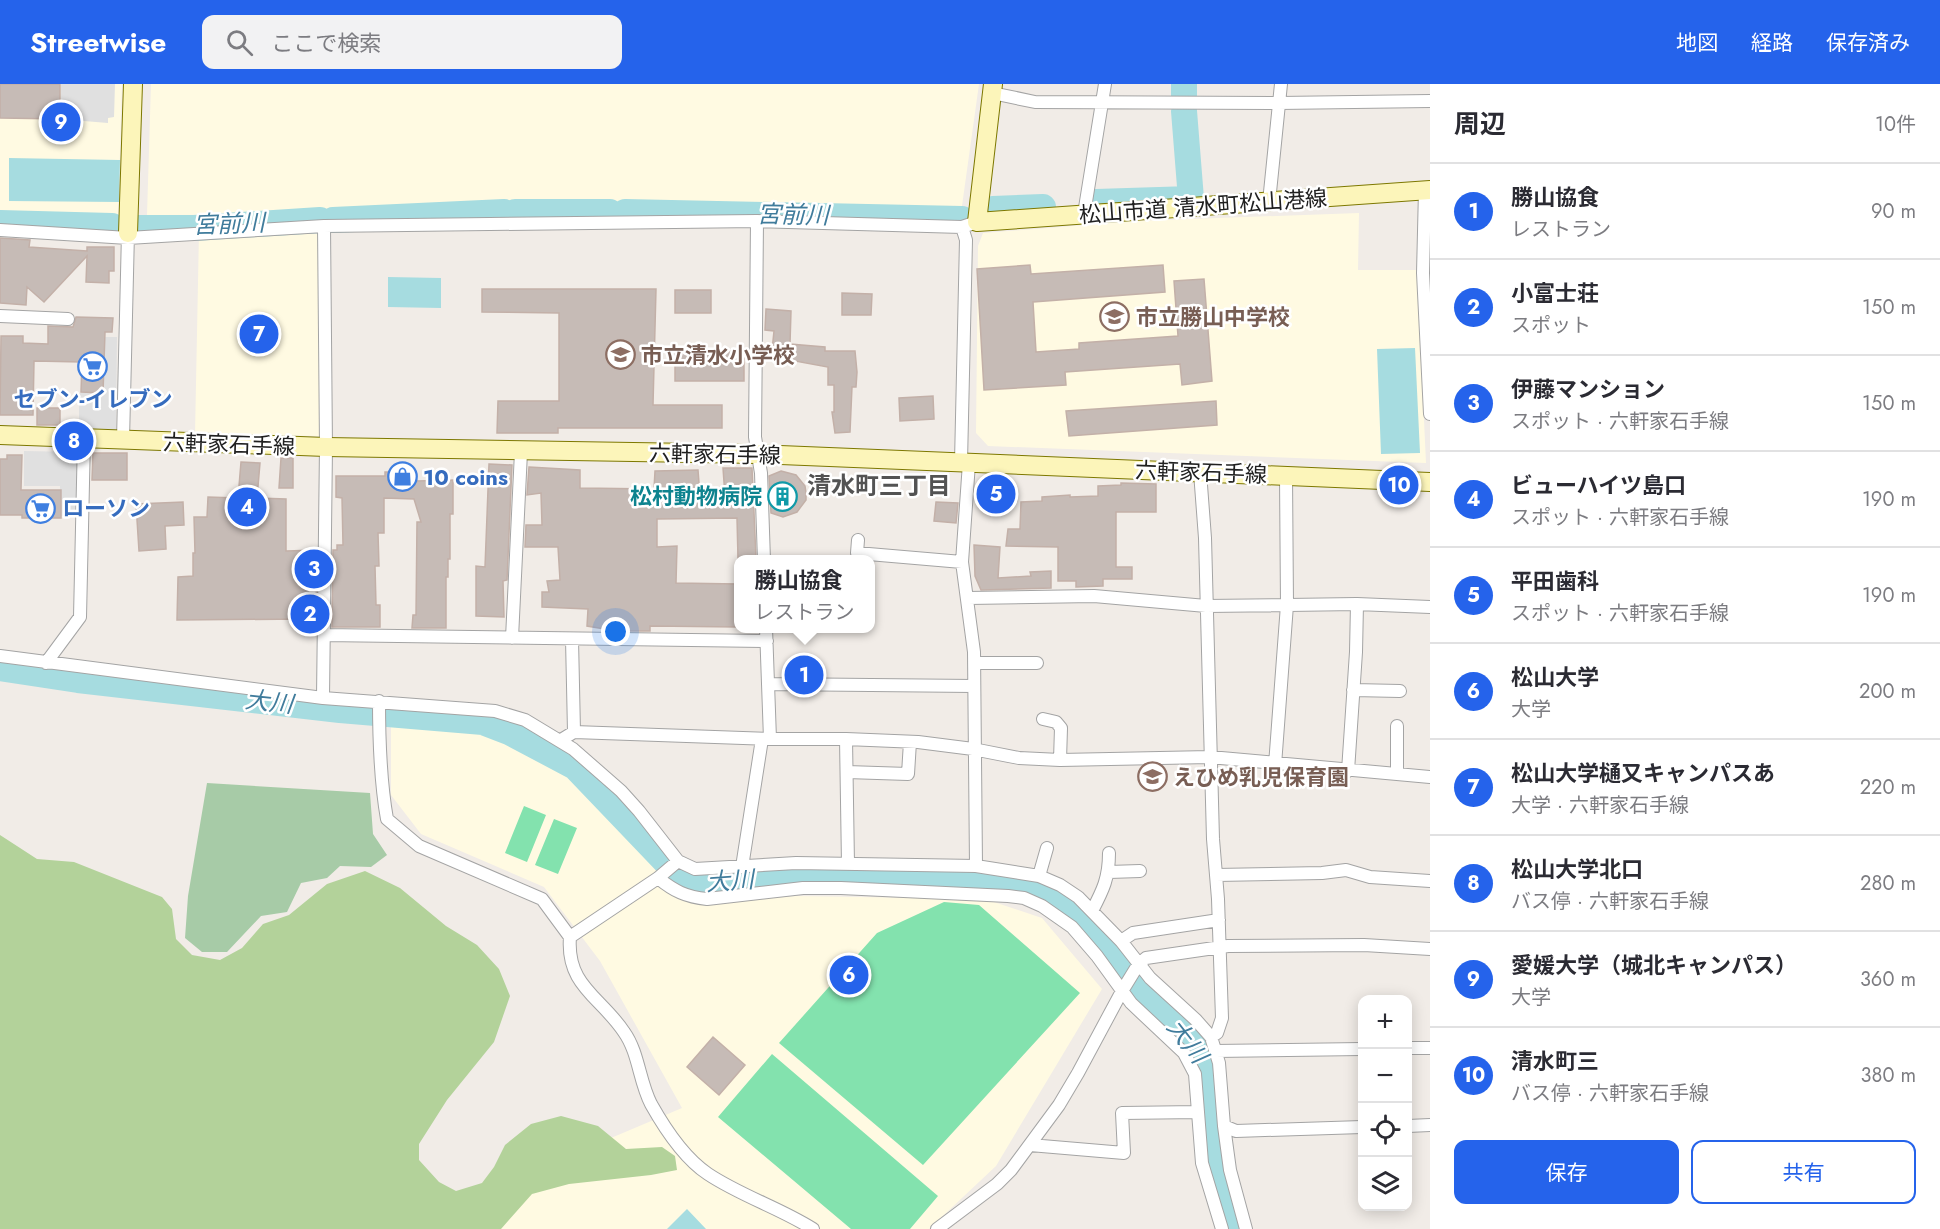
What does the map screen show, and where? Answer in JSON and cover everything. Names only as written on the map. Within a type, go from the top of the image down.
[{"type":"main road","points":[[128,232],[133,84]]},
{"type":"main road","points":[[969,225],[992,88]]},
{"type":"main road","name":"松山市道 清水町松山港線","points":[[969,225],[1084,214],[1427,190]]},
{"type":"main road","name":"六軒家石手線","points":[[0,435],[521,452],[758,454],[1430,482]]},
{"type":"street","points":[[1084,214],[1106,84]]},
{"type":"street","points":[[1269,202],[1281,84]]},
{"type":"street","points":[[992,88],[1035,102],[1430,101]]},
{"type":"street","points":[[1427,190],[1424,273],[1430,414]]},
{"type":"street","points":[[0,230],[128,232],[324,226],[757,221],[969,225],[966,240],[962,562],[974,663],[973,749],[976,866]]},
{"type":"street","points":[[757,221],[755,437],[761,473],[764,555]]},
{"type":"street","points":[[323,698],[326,447],[324,226]]},
{"type":"street","points":[[123,440],[128,232]]},
{"type":"street","points":[[0,316],[68,319]]},
{"type":"street","points":[[46,663],[80,617],[84,438]]},
{"type":"street","points":[[512,638],[521,452]]},
{"type":"street","points":[[1200,472],[1205,538],[1210,758],[1222,1018],[1217,1033],[1211,1037]]},
{"type":"street","points":[[1275,765],[1287,605],[1286,476]]},
{"type":"street","points":[[858,540],[857,553],[962,562]]},
{"type":"street","points":[[968,598],[1094,596],[1206,606],[1356,604],[1430,607]]},
{"type":"street","points":[[1348,771],[1356,604]]},
{"type":"street","points":[[324,635],[572,639],[766,635],[768,684],[766,739],[742,867]]},
{"type":"street","points":[[572,639],[574,732]]},
{"type":"street","points":[[0,656],[323,698],[495,711],[525,720],[561,740],[621,791],[639,811],[676,862],[695,869],[796,863],[976,866],[1039,876],[1060,885],[1078,897],[1121,941],[1136,968],[1211,1037],[1219,1063],[1230,1170],[1246,1229]]},
{"type":"street","points":[[974,663],[1037,663]]},
{"type":"street","points":[[768,684],[974,686]]},
{"type":"street","points":[[1353,690],[1400,691]]},
{"type":"street","points":[[379,703],[381,786],[387,819],[418,846],[542,899],[570,937],[569,951],[579,982],[623,1029],[630,1041],[650,1101],[665,1127],[690,1159],[707,1173],[813,1229]]},
{"type":"street","points":[[1044,719],[1056,722],[1061,728],[1060,759]]},
{"type":"street","points":[[1397,726],[1397,773]]},
{"type":"street","points":[[561,740],[574,732],[766,739],[846,739],[910,742],[973,749],[1019,758],[1210,758],[1430,777]]},
{"type":"street","points":[[846,739],[848,864]]},
{"type":"street","points":[[847,772],[908,774],[910,742]]},
{"type":"street","points":[[1039,876],[1047,848]]},
{"type":"street","points":[[1092,911],[1104,889],[1109,872],[1109,853]]},
{"type":"street","points":[[570,937],[660,877],[676,862]]},
{"type":"street","points":[[1216,875],[1322,873],[1346,870],[1370,878],[1430,881]]},
{"type":"street","points":[[1109,872],[1140,872]]},
{"type":"street","points":[[660,877],[674,891],[694,898],[706,899],[803,888],[841,888],[1024,898],[1042,906],[1072,927],[1123,989],[1131,1003],[1184,1053],[1195,1074],[1202,1163],[1222,1229]]},
{"type":"street","points":[[1121,941],[1133,933],[1219,920]]},
{"type":"street","points":[[937,1229],[997,1184],[1030,1145],[1074,1081],[1123,989],[1146,957],[1220,948],[1364,945],[1430,948]]},
{"type":"street","points":[[1412,1048],[1430,1048]]},
{"type":"street","points":[[1215,1051],[1358,1049]]},
{"type":"street","points":[[1030,1145],[1124,1153],[1122,1113],[1198,1112]]},
{"type":"street","points":[[1412,1126],[1430,1125]]},
{"type":"street","points":[[1224,1126],[1236,1131],[1358,1127]]},
{"type":"shaded area","points":[[0,84],[122,84],[118,219],[0,219]]},
{"type":"shaded area","points":[[61,84],[115,84],[114,117],[108,118],[108,123],[60,119]]},
{"type":"shaded area","points":[[151,84],[979,84],[961,213],[147,215]]},
{"type":"shaded area","points":[[1359,213],[1358,270],[1417,270],[1426,463],[988,446],[976,433],[978,246],[983,233],[1136,221]]},
{"type":"shaded area","points":[[199,232],[323,234],[319,436],[195,434]]},
{"type":"shaded area","points":[[101,337],[117,337],[116,431],[79,430],[79,393],[100,393]]},
{"type":"shaded area","points":[[24,451],[79,452],[79,516],[60,516],[60,486],[24,486]]},
{"type":"shaded area","points":[[391,724],[481,733],[561,768],[695,904],[796,896],[985,899],[1042,918],[1102,989],[996,1166],[929,1229],[396,1229],[682,1108],[600,961],[544,887],[421,834],[391,795]]},
{"type":"green space","points":[[207,783],[370,793],[373,834],[387,855],[371,867],[340,866],[327,878],[301,883],[287,912],[261,916],[227,952],[202,952],[185,938],[188,896]]},
{"type":"green space","points":[[524,806],[546,815],[527,862],[505,853]]},
{"type":"green space","points":[[554,819],[577,828],[558,874],[535,865]]},
{"type":"green space","points":[[0,835],[37,859],[74,862],[162,897],[172,909],[176,939],[192,955],[220,960],[242,948],[263,924],[289,915],[327,884],[365,871],[400,888],[446,926],[477,945],[499,969],[510,996],[494,1042],[447,1100],[419,1144],[419,1160],[439,1182],[456,1191],[482,1183],[494,1167],[505,1145],[531,1124],[561,1116],[598,1126],[626,1149],[662,1147],[675,1156],[677,1170],[569,1184],[532,1194],[501,1229],[0,1229]]},
{"type":"green space","points":[[944,902],[979,905],[1080,993],[923,1165],[779,1043],[877,933]]},
{"type":"green space","points":[[772,1054],[938,1196],[910,1229],[851,1229],[718,1117]]},
{"type":"water","points":[[9,158],[120,160],[119,202],[9,201]]},
{"type":"water","points":[[388,277],[441,278],[441,308],[388,307]]},
{"type":"water","points":[[1415,348],[1420,453],[1381,454],[1377,349]]},
{"type":"water","points":[[687,1209],[706,1229],[667,1229]]},
{"type":"building","points":[[0,84],[60,84],[60,119],[0,118]]},
{"type":"building","points":[[0,238],[30,240],[29,247],[87,251],[87,247],[114,247],[114,271],[109,271],[109,283],[86,282],[87,256],[44,302],[27,287],[26,305],[0,303]]},
{"type":"building","points":[[1030,265],[1031,274],[1163,265],[1165,292],[1033,302],[1036,352],[1079,349],[1079,343],[1178,336],[1174,281],[1204,279],[1212,381],[1182,385],[1180,364],[1065,372],[1066,385],[984,390],[977,269]]},
{"type":"building","points":[[482,289],[656,289],[653,405],[722,405],[722,428],[558,428],[558,433],[497,433],[498,401],[559,401],[559,313],[482,312]]},
{"type":"building","points":[[675,290],[711,290],[711,313],[675,313]]},
{"type":"building","points":[[842,293],[872,294],[871,315],[842,315]]},
{"type":"building","points":[[766,309],[791,311],[790,344],[825,347],[825,351],[855,351],[857,372],[856,387],[852,387],[850,432],[835,433],[832,412],[834,412],[834,385],[828,385],[828,367],[790,360],[789,362],[771,360],[774,331],[765,330]]},
{"type":"building","points":[[76,317],[113,318],[112,332],[105,332],[103,393],[81,392],[82,362],[34,361],[33,415],[0,415],[1,336],[23,336],[23,343],[48,344],[48,326],[73,327]]},
{"type":"building","points":[[675,351],[744,351],[744,381],[675,381]]},
{"type":"building","points":[[933,396],[934,419],[900,421],[899,398]]},
{"type":"building","points":[[1216,401],[1217,425],[1069,436],[1066,411]]},
{"type":"building","points":[[37,408],[60,408],[60,425],[37,425]]},
{"type":"building","points":[[93,453],[127,453],[127,480],[92,480]]},
{"type":"building","points":[[7,455],[22,455],[21,490],[61,490],[61,518],[22,518],[22,515],[0,515],[0,459],[7,459]]},
{"type":"building","points":[[281,458],[293,458],[293,488],[279,488]]},
{"type":"building","points":[[241,462],[260,463],[257,498],[286,499],[286,551],[317,550],[316,630],[303,631],[303,619],[177,620],[178,577],[193,576],[194,517],[207,517],[208,497],[238,498]]},
{"type":"building","points":[[489,464],[512,465],[507,580],[503,581],[504,617],[476,616],[476,566],[485,567]]},
{"type":"building","points":[[529,467],[580,470],[580,488],[654,489],[655,471],[698,470],[700,496],[725,496],[723,468],[752,468],[756,555],[738,555],[737,518],[657,519],[657,547],[677,546],[676,583],[734,584],[734,627],[650,626],[650,631],[617,631],[587,626],[588,609],[542,607],[542,592],[549,592],[547,581],[560,580],[558,547],[525,547],[526,525],[542,525],[541,493],[527,495]]},
{"type":"building","name":"松村動物病院","points":[[781,471],[796,475],[805,486],[806,493],[806,500],[797,512],[783,517],[771,513],[769,476]]},
{"type":"building","points":[[385,472],[416,472],[416,481],[453,480],[450,559],[448,559],[448,577],[446,577],[446,628],[412,628],[413,615],[416,615],[417,522],[421,522],[414,499],[384,498],[384,533],[378,533],[379,566],[375,566],[376,605],[380,605],[380,627],[332,627],[333,550],[337,550],[337,545],[343,545],[342,498],[336,497],[336,476],[385,476]]},
{"type":"building","points":[[1121,483],[1156,484],[1156,512],[1116,512],[1116,567],[1132,567],[1132,579],[1103,579],[1103,586],[1076,587],[1076,581],[1058,581],[1058,547],[1006,546],[1008,529],[1020,529],[1021,502],[1042,501],[1042,497],[1098,496],[1098,486],[1121,485]]},
{"type":"building","points":[[1008,485],[1007,503],[984,502],[984,486]]},
{"type":"building","points":[[183,502],[184,525],[165,526],[166,549],[139,551],[136,504]]},
{"type":"building","points":[[936,502],[958,503],[956,523],[934,521]]},
{"type":"building","points":[[974,545],[1000,547],[998,578],[1031,576],[1030,572],[1051,571],[1051,588],[981,590],[975,576]]},
{"type":"building","points":[[713,1037],[745,1065],[719,1095],[687,1067]]},
{"type":"waterway","name":"宮前川","points":[[1184,84],[1184,98]]},
{"type":"waterway","name":"宮前川","points":[[1096,202],[1191,199],[1184,111]]},
{"type":"waterway","name":"宮前川","points":[[993,209],[1043,207]]},
{"type":"waterway","name":"宮前川","points":[[333,220],[504,212]]},
{"type":"waterway","name":"宮前川","points":[[515,212],[610,212]]},
{"type":"waterway","name":"宮前川","points":[[625,212],[962,219]]},
{"type":"waterway","name":"宮前川","points":[[138,228],[194,228],[320,220]]},
{"type":"waterway","name":"宮前川","points":[[0,223],[112,226]]},
{"type":"waterway","name":"大川","points":[[0,668],[78,680],[340,710],[483,722],[509,732],[575,767],[685,882],[704,886],[787,877],[968,882],[1022,886],[1066,908],[1113,954],[1163,1015],[1194,1043],[1209,1067],[1213,1136],[1218,1163],[1238,1229]]},
{"type":"place","name":"愛媛大学（城北キャンパス）","points":[[61,122]]},
{"type":"place","name":"市立勝山中学校","points":[[1115,317]]},
{"type":"place","name":"松山大学樋又キャンパスあ","points":[[259,334]]},
{"type":"place","name":"市立清水小学校","points":[[620,355]]},
{"type":"place","name":"セブン-イレブン","points":[[93,367]]},
{"type":"place","name":"松山大学北口","points":[[74,441]]},
{"type":"place","name":"10 coins","points":[[402,477]]},
{"type":"place","name":"清水町三","points":[[1399,485]]},
{"type":"place","name":"平田歯科","points":[[996,494]]},
{"type":"place","name":"松村動物病院","points":[[783,496]]},
{"type":"place","name":"ビューハイツ島口","points":[[247,507]]},
{"type":"place","name":"ローソン","points":[[41,508]]},
{"type":"place","name":"伊藤マンション","points":[[314,569]]},
{"type":"place","name":"小富士荘","points":[[310,614]]},
{"type":"place","name":"勝山協食","points":[[804,675]]},
{"type":"place","name":"えひめ乳児保育園","points":[[1152,777]]},
{"type":"place","name":"松山大学","points":[[849,975]]},
{"type":"district","name":"清水町三丁目","points":[[879,486]]}]
